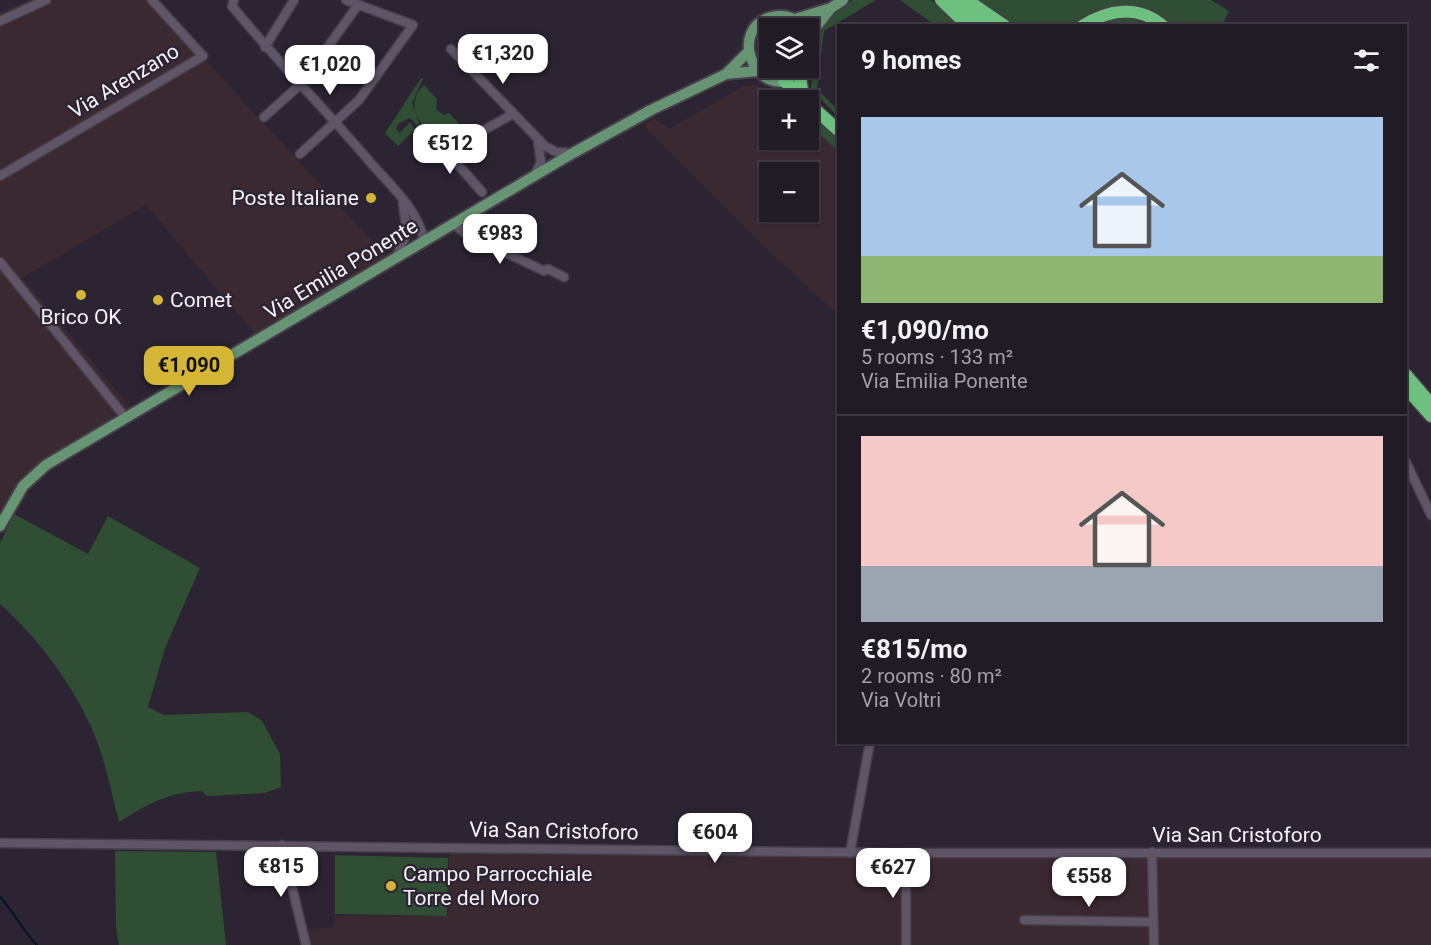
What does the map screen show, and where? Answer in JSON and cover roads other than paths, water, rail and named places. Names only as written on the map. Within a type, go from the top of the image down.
[{"type":"highway","points":[[941,0],[966,24]]},
{"type":"highway","points":[[951,0],[986,24]]},
{"type":"highway","points":[[967,0],[1002,24]]},
{"type":"highway","points":[[1085,24],[1100,15],[1122,10],[1142,13],[1160,24]]},
{"type":"highway","points":[[784,81],[794,90]]},
{"type":"highway","points":[[819,112],[837,129]]},
{"type":"highway","points":[[1407,376],[1431,404]]},
{"type":"highway","points":[[1407,389],[1431,417]]},
{"type":"main road","points":[[819,21],[843,0]]},
{"type":"main road","points":[[798,18],[831,8]]},
{"type":"main road","points":[[772,18],[777,16],[789,18]]},
{"type":"main road","points":[[759,26],[750,39],[748,52],[757,71],[765,77],[784,81],[789,78]]},
{"type":"main road","name":"Via Emilia Ponente","points":[[0,526],[16,497],[45,465],[573,153],[651,110],[726,74],[748,52]]},
{"type":"main road","name":"Via Emilia Ponente","points":[[726,74],[757,71]]},
{"type":"street","points":[[0,21],[46,0]]},
{"type":"street","name":"Via Arenzano","points":[[0,176],[203,56],[153,0]]},
{"type":"street","points":[[265,46],[294,0]]},
{"type":"street","points":[[300,153],[336,122],[366,91],[412,25],[346,0]]},
{"type":"street","points":[[231,2],[265,46],[336,122],[401,198],[420,225],[428,230],[440,232]]},
{"type":"street","points":[[264,117],[301,84],[358,5]]},
{"type":"street","points":[[451,49],[537,139],[554,165]]},
{"type":"street","points":[[482,192],[446,152],[513,114]]},
{"type":"street","points":[[543,147],[556,152],[573,153]]},
{"type":"street","points":[[535,176],[541,162],[543,147]]},
{"type":"street","points":[[401,198],[408,229],[412,236],[423,241]]},
{"type":"street","points":[[454,224],[464,232],[544,271],[548,269],[564,277]]},
{"type":"street","points":[[420,225],[423,241]]},
{"type":"street","points":[[395,258],[404,244],[408,229]]},
{"type":"street","points":[[0,262],[125,417]]},
{"type":"street","points":[[1407,464],[1431,515]]},
{"type":"street","points":[[850,853],[870,744]]},
{"type":"street","name":"Via San Cristoforo","points":[[0,843],[906,854],[1431,853]]},
{"type":"street","points":[[282,845],[306,945]]},
{"type":"street","points":[[1152,852],[1154,945]]},
{"type":"street","points":[[906,854],[906,945]]},
{"type":"street","points":[[1024,920],[1153,922]]},
{"type":"waterway","points":[[0,897],[37,945]]},
{"type":"place","name":"Poste Italiane","points":[[371,198]]},
{"type":"place","name":"Brico OK","points":[[81,295]]},
{"type":"place","name":"Comet","points":[[158,300]]},
{"type":"place","name":"Campo Parrocchiale Torre del Moro","points":[[391,886]]}]
